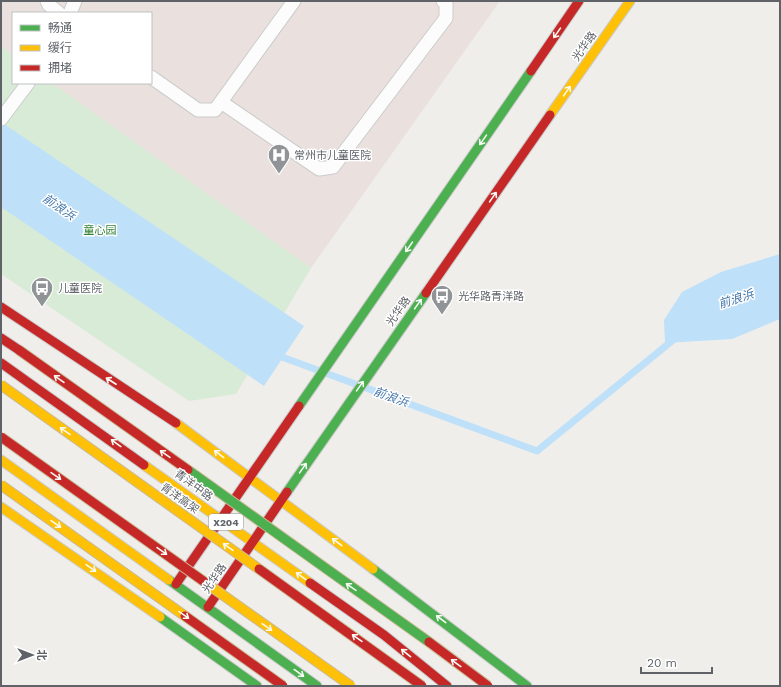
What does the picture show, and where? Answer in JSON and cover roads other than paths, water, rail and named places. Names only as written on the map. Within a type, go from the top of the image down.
[{"type":"main road","points":[[156,614],[579,1]]},
{"type":"main road","name":"光华路","points":[[188,636],[338,418],[630,1]]},
{"type":"main road","points":[[1,307],[182,427],[468,640],[527,686]]},
{"type":"main road","points":[[1,338],[393,616],[488,686]]},
{"type":"main road","name":"青洋中路","points":[[1,363],[384,635],[448,686]]},
{"type":"main road","name":"青洋高架","points":[[1,385],[422,686]]},
{"type":"main road","points":[[1,437],[351,686]]},
{"type":"main road","points":[[1,460],[204,613],[317,686]]},
{"type":"main road","points":[[1,485],[283,686]]},
{"type":"main road","points":[[1,507],[188,636],[257,686]]},
{"type":"lane","points":[[47,1],[49,5],[58,12]]},
{"type":"lane","points":[[70,12],[75,1]]},
{"type":"lane","points":[[152,78],[198,110],[215,110],[294,1]]},
{"type":"lane","points":[[221,102],[319,168],[333,167],[446,18],[446,3],[444,1]]},
{"type":"lane","points":[[3,117],[27,84]]},
{"type":"water","points":[[1,122],[304,326],[264,386],[1,207]]},
{"type":"water","points":[[780,254],[780,319],[732,339],[665,343],[664,320],[682,292],[721,272]]},
{"type":"waterway","name":"前浪浜","points":[[276,352],[282,357],[537,451],[678,336]]},
{"type":"place","name":"常州市儿童医院","points":[[279,174]]},
{"type":"place","name":"儿童医院","points":[[42,308]]},
{"type":"place","name":"光华路青洋路","points":[[442,316]]},
{"type":"park label","name":"童心园","points":[[100,230]]}]
